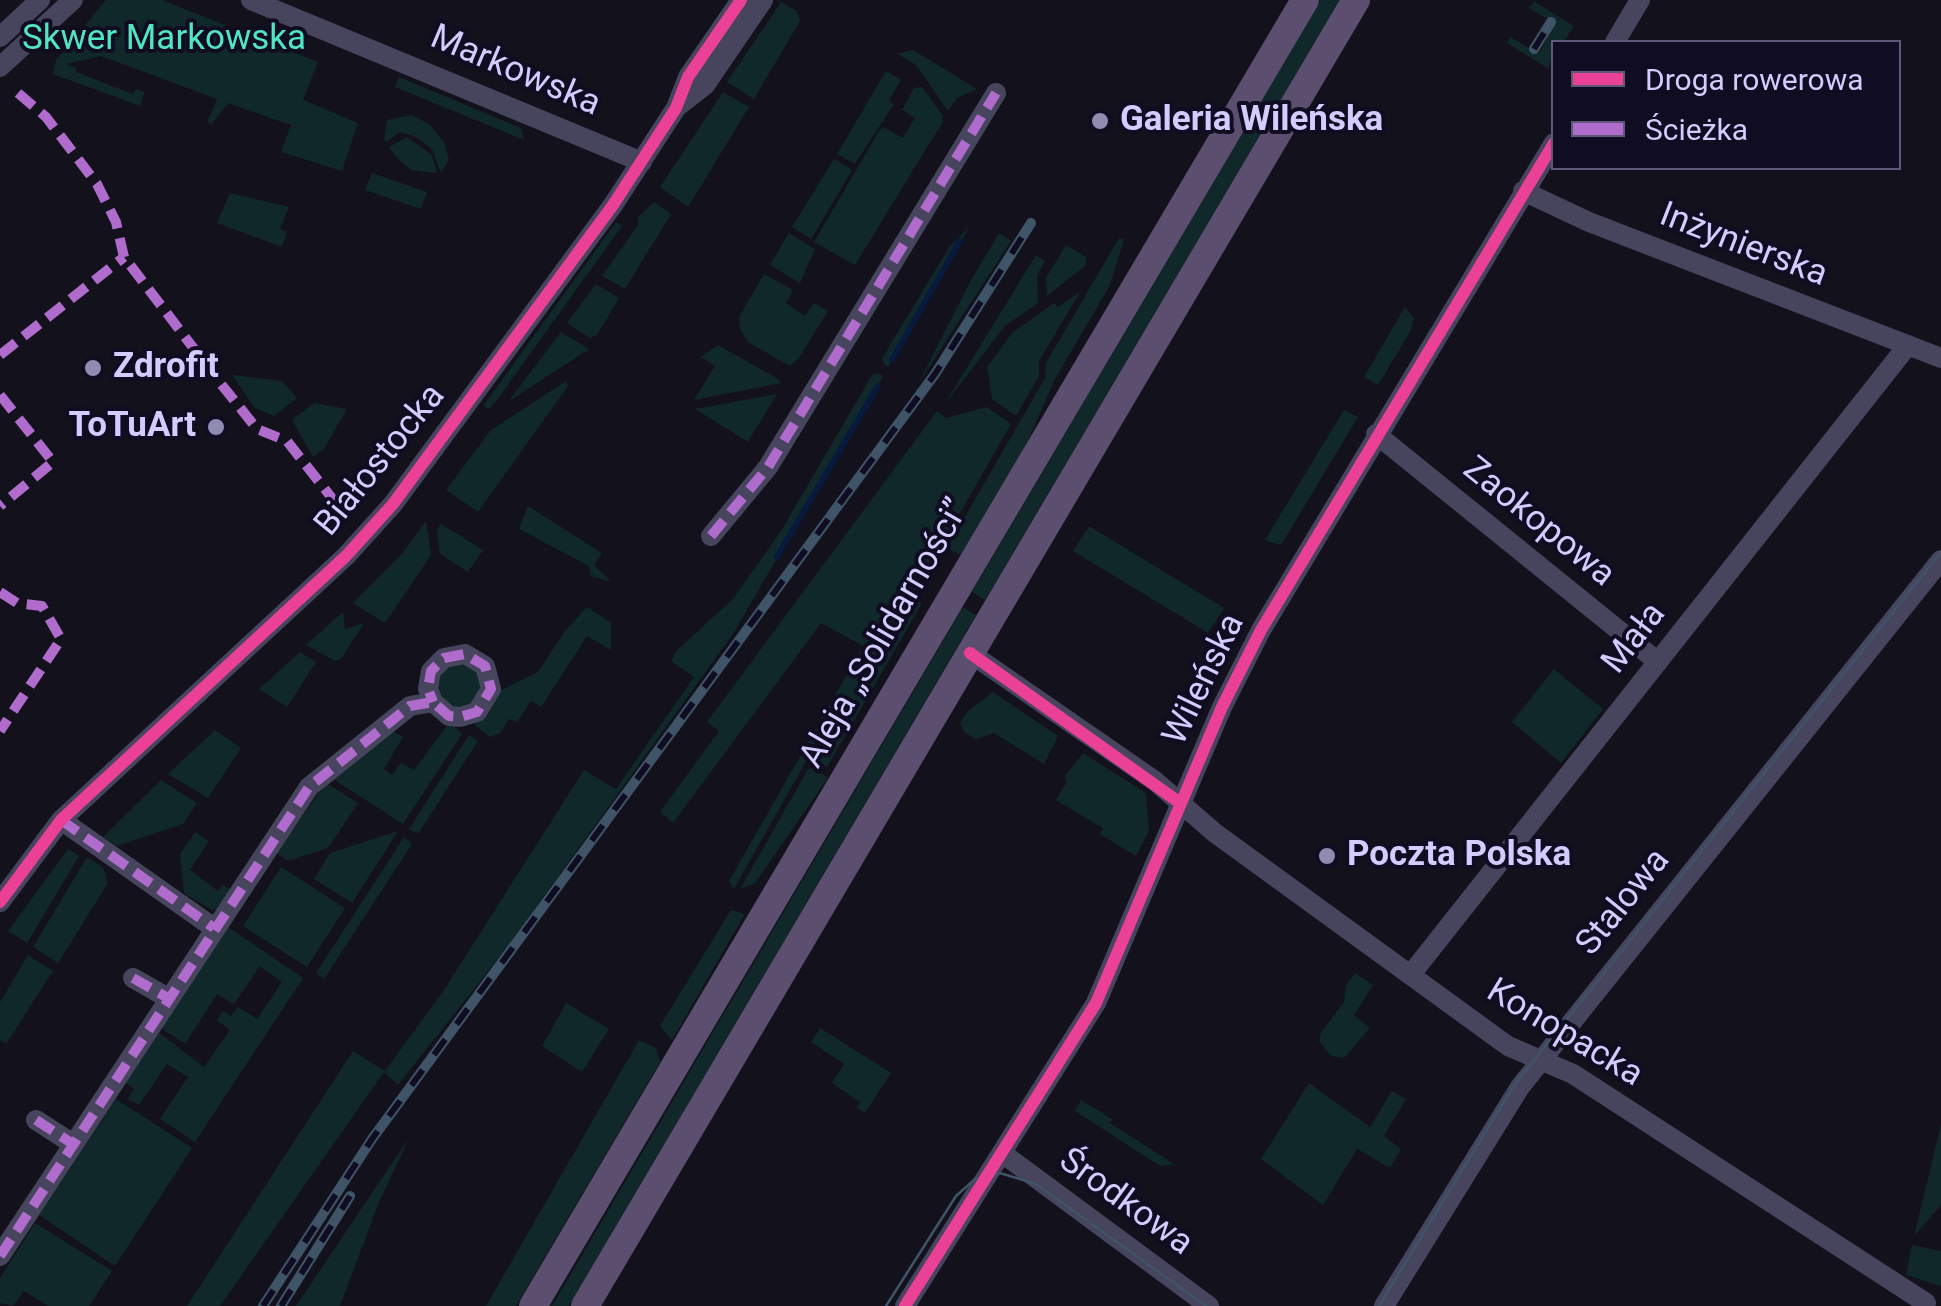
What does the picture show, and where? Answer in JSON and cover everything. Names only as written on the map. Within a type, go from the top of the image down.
[{"type":"main road","name":"Aleja „Solidarności”","points":[[533,1306],[1305,0]]},
{"type":"main road","points":[[585,1306],[1356,0]]},
{"type":"street","points":[[0,37],[40,0],[57,16]]},
{"type":"street","points":[[0,67],[73,0]]},
{"type":"street","name":"Markowska","points":[[251,0],[642,162]]},
{"type":"street","name":"Białostocka","points":[[0,902],[61,820],[374,526],[642,162],[676,108],[688,77],[741,0]]},
{"type":"street","name":"Białostocka","points":[[676,108],[704,85],[764,0]]},
{"type":"street","points":[[1616,40],[1640,0]]},
{"type":"street","points":[[711,536],[768,468],[996,92]]},
{"type":"street","name":"Wileńska","points":[[906,1306],[1096,1003],[1180,803],[1260,630],[1551,148]]},
{"type":"street","name":"Inżynierska","points":[[1523,191],[1589,222],[1941,358]]},
{"type":"street","name":"Mała","points":[[1412,973],[1908,345]]},
{"type":"street","name":"Zaokopowa","points":[[1376,434],[1658,662]]},
{"type":"street","name":"Stalowa","points":[[1384,1306],[1541,1060],[1941,560]]},
{"type":"street","name":"Konopacka","points":[[970,654],[1180,803],[1215,833],[1508,1046],[1573,1074],[1930,1302]]},
{"type":"street","points":[[0,1256],[309,787],[410,706],[432,702]]},
{"type":"street","points":[[61,820],[214,928]]},
{"type":"street","points":[[134,978],[168,998]]},
{"type":"street","points":[[36,1120],[73,1144]]},
{"type":"street","name":"Środkowa","points":[[1002,1153],[1210,1306]]},
{"type":"green space","name":"Skwer Markowska","points":[[106,0],[162,0],[318,62],[303,100],[358,123],[342,171],[281,152],[291,125],[228,103],[212,124],[207,122],[217,99],[101,56],[66,64],[76,68],[76,72],[133,94],[136,89],[145,92],[140,106],[53,74],[56,60]]},
{"type":"green space","points":[[1321,0],[1340,0],[985,600],[972,592]]},
{"type":"green space","points":[[781,2],[797,11],[800,21],[754,99],[727,82]]},
{"type":"green space","points":[[1535,2],[1574,26],[1565,40],[1551,40],[1549,69],[1507,43],[1511,37],[1537,53],[1541,50],[1555,23],[1528,8]]},
{"type":"green space","points":[[913,50],[977,89],[957,98],[948,111],[916,65],[897,54]]},
{"type":"green space","points":[[886,71],[901,80],[889,100],[894,104],[855,164],[837,154]]},
{"type":"green space","points":[[399,77],[521,128],[524,140],[395,87]]},
{"type":"green space","points":[[922,87],[943,116],[942,123],[855,265],[814,242],[879,131],[883,127],[903,138],[915,118],[902,110],[914,88]]},
{"type":"green space","points":[[723,92],[749,107],[688,207],[660,187]]},
{"type":"green space","points":[[412,115],[429,124],[444,142],[449,160],[441,173],[432,149],[414,136],[400,132],[386,142],[384,139],[387,120]]},
{"type":"green space","points":[[407,137],[432,155],[437,173],[411,170],[395,156],[389,147]]},
{"type":"green space","points":[[834,159],[852,170],[811,239],[792,227]]},
{"type":"green space","points":[[372,173],[427,192],[421,209],[365,190]]},
{"type":"green space","points":[[230,193],[289,207],[280,229],[287,232],[282,247],[217,223]]},
{"type":"green space","points":[[654,202],[671,214],[625,289],[602,276],[638,225],[638,217]]},
{"type":"green space","points":[[616,222],[622,226],[497,400],[489,409],[483,406]]},
{"type":"green space","points":[[970,226],[888,367],[882,358],[950,246]]},
{"type":"green space","points":[[789,233],[815,249],[800,283],[770,265]]},
{"type":"green space","points":[[999,233],[1011,241],[917,386],[970,282]]},
{"type":"green space","points":[[1119,238],[1124,239],[1110,285],[1055,379],[1022,454],[961,555],[947,548],[1045,378],[1046,363]]},
{"type":"green space","points":[[1066,245],[1086,257],[1086,265],[1047,296],[1046,278]]},
{"type":"green space","points":[[1036,255],[1045,261],[1037,275],[1038,303],[1005,326],[944,405]]},
{"type":"green space","points":[[764,274],[793,290],[786,303],[805,316],[814,303],[828,311],[790,366],[748,342],[740,329],[739,317]]},
{"type":"green space","points":[[596,284],[619,298],[597,335],[590,338],[567,323]]},
{"type":"green space","points":[[1080,292],[1039,361],[1039,376],[1016,416],[992,399],[987,367],[1012,333],[1054,303],[1058,307]]},
{"type":"green space","points":[[1405,307],[1414,318],[1410,332],[1378,385],[1364,377]]},
{"type":"green space","points":[[561,332],[589,349],[508,402]]},
{"type":"green space","points":[[718,345],[781,383],[694,400],[715,366],[701,357]]},
{"type":"green space","points":[[232,375],[282,381],[297,398],[274,416],[255,408]]},
{"type":"green space","points":[[872,375],[883,376],[733,634],[508,946],[398,1085],[384,1072],[220,1306],[187,1306],[353,1051],[385,1071],[444,990],[584,770],[616,789],[694,677],[671,661],[677,650],[733,599],[781,531]]},
{"type":"green space","points":[[566,381],[568,386],[478,512],[446,490],[491,430]]},
{"type":"green space","points":[[777,394],[748,442],[695,409]]},
{"type":"green space","points":[[314,403],[347,409],[324,449],[313,457],[292,420]]},
{"type":"green space","points":[[987,407],[1011,424],[912,597],[922,603],[827,767],[808,758],[734,889],[729,881],[863,646],[821,623],[673,823],[660,812],[719,731],[707,722],[937,411],[946,418]]},
{"type":"green space","points":[[1344,410],[1358,417],[1281,545],[1265,540]]},
{"type":"green space","points":[[528,506],[602,553],[594,565],[611,582],[591,576],[589,566],[519,529]]},
{"type":"green space","points":[[426,521],[431,555],[385,623],[353,603],[402,554]]},
{"type":"green space","points":[[441,524],[483,550],[468,572],[440,554],[437,529]]},
{"type":"green space","points":[[1089,526],[1224,608],[1208,633],[1073,551]]},
{"type":"green space","points":[[587,607],[611,623],[611,650],[587,636],[541,707],[531,701],[517,722],[509,719],[500,733],[490,737],[474,725],[495,693],[538,672],[565,631]]},
{"type":"green space","points":[[963,607],[976,615],[569,1306],[552,1306]]},
{"type":"green space","points":[[343,612],[345,629],[364,623],[341,659],[335,661],[306,645]]},
{"type":"green space","points":[[300,652],[316,662],[287,707],[259,689]]},
{"type":"green space","points":[[472,664],[483,683],[474,705],[458,710],[442,704],[434,685],[443,665]]},
{"type":"green space","points":[[1554,669],[1603,709],[1561,763],[1512,722]]},
{"type":"green space","points":[[993,692],[1058,736],[1044,764],[994,733],[976,739],[964,732],[960,723],[968,711]]},
{"type":"green space","points":[[450,722],[462,734],[403,824],[333,779],[392,731],[403,737],[384,769],[392,775],[401,763],[414,770]]},
{"type":"green space","points":[[215,730],[241,748],[208,798],[168,774]]},
{"type":"green space","points":[[469,735],[478,741],[418,834],[409,829]]},
{"type":"green space","points":[[1083,753],[1146,793],[1149,831],[1136,856],[1100,834],[1103,828],[1056,800],[1066,783],[1065,776]]},
{"type":"green space","points":[[814,768],[828,778],[755,883],[740,889],[808,769]]},
{"type":"green space","points":[[161,780],[197,803],[183,824],[117,846],[103,837]]},
{"type":"green space","points":[[326,783],[358,803],[328,848],[288,861],[276,853]]},
{"type":"green space","points":[[398,831],[352,903],[314,879],[330,853]]},
{"type":"green space","points":[[195,832],[209,841],[190,870],[218,891],[223,885],[232,890],[220,908],[212,910],[184,893],[180,854]]},
{"type":"green space","points":[[404,837],[412,844],[324,979],[316,973]]},
{"type":"green space","points":[[68,849],[79,856],[27,943],[8,931]]},
{"type":"green space","points":[[87,857],[103,867],[108,883],[58,963],[33,947]]},
{"type":"green space","points":[[281,867],[345,908],[307,967],[243,926]]},
{"type":"green space","points":[[731,910],[745,914],[672,1040],[660,1026]]},
{"type":"green space","points":[[228,927],[303,978],[195,1142],[160,1119],[188,1077],[167,1064],[139,1105],[128,1099],[134,1089],[126,1083],[159,1033],[204,1067],[230,1030],[217,1020],[223,1011],[231,1016],[238,1007],[257,1019],[282,982],[260,966],[234,1004],[217,994],[185,1044],[161,1028]]},
{"type":"green space","points":[[28,955],[53,971],[6,1044],[0,1040],[0,1002]]},
{"type":"green space","points":[[1355,973],[1373,985],[1354,1015],[1370,1028],[1344,1058],[1331,1056],[1319,1041],[1321,1033],[1344,1002],[1346,985]]},
{"type":"green space","points":[[566,1003],[609,1029],[582,1072],[542,1046]]},
{"type":"green space","points":[[820,1028],[891,1073],[865,1113],[857,1108],[860,1102],[832,1083],[844,1064],[811,1042]]},
{"type":"green space","points":[[639,1040],[656,1048],[660,1062],[516,1306],[486,1306]]},
{"type":"green space","points":[[1309,1083],[1370,1127],[1392,1091],[1406,1099],[1384,1136],[1401,1149],[1390,1168],[1357,1149],[1323,1205],[1261,1159]]},
{"type":"green space","points":[[116,1099],[192,1148],[115,1266],[39,1215]]},
{"type":"green space","points":[[1081,1100],[1174,1164],[1160,1166],[1075,1111]]},
{"type":"green space","points":[[1941,1124],[1941,1205],[1914,1236]]},
{"type":"green space","points":[[409,1138],[380,1200],[340,1306],[296,1306]]},
{"type":"green space","points":[[35,1223],[112,1271],[89,1306],[48,1306],[24,1291],[13,1306],[0,1303],[0,1278]]},
{"type":"green space","points":[[1912,1245],[1941,1251],[1941,1286],[1906,1275]]},
{"type":"waterway","points":[[892,360],[960,241]]},
{"type":"waterway","points":[[777,557],[878,386]]},
{"type":"tram line","points":[[1379,1306],[1515,1084],[1941,552]]},
{"type":"tram line","points":[[886,1306],[956,1196],[975,1179],[1000,1173],[1036,1184],[1206,1306]]},
{"type":"railway","points":[[1534,49],[1551,22]]},
{"type":"railway","points":[[263,1306],[372,1139],[935,374],[1031,223]]},
{"type":"railway","points":[[281,1306],[350,1196]]},
{"type":"marked path","points":[[18,93],[46,117],[97,184],[116,222],[124,257],[217,379],[257,429],[287,441],[346,516]]},
{"type":"marked path","points":[[711,536],[768,467],[996,93]]},
{"type":"marked path","points":[[0,355],[124,257]]},
{"type":"marked path","points":[[0,395],[53,462],[0,506]]},
{"type":"marked path","points":[[0,592],[17,603],[42,606],[61,639],[0,731]]},
{"type":"marked path","points":[[0,1256],[309,787],[410,706],[433,702],[449,716],[460,717],[477,712],[491,689],[485,666],[465,654],[444,658],[431,671],[428,689],[433,702]]},
{"type":"marked path","points":[[61,820],[214,928]]},
{"type":"marked path","points":[[133,978],[168,998]]},
{"type":"marked path","points":[[36,1120],[73,1144]]},
{"type":"cycle path","points":[[0,902],[61,820],[346,556],[393,504],[613,205],[676,108],[688,77],[741,0]]},
{"type":"cycle path","points":[[905,1306],[1096,1003],[1222,707],[1261,630],[1551,148]]},
{"type":"cycle path","points":[[970,653],[1180,803]]},
{"type":"place","name":"Galeria Wileńska","points":[[1100,121]]},
{"type":"place","name":"Zdrofit","points":[[93,368]]},
{"type":"place","name":"ToTuArt","points":[[216,427]]},
{"type":"place","name":"Poczta Polska","points":[[1327,856]]}]
